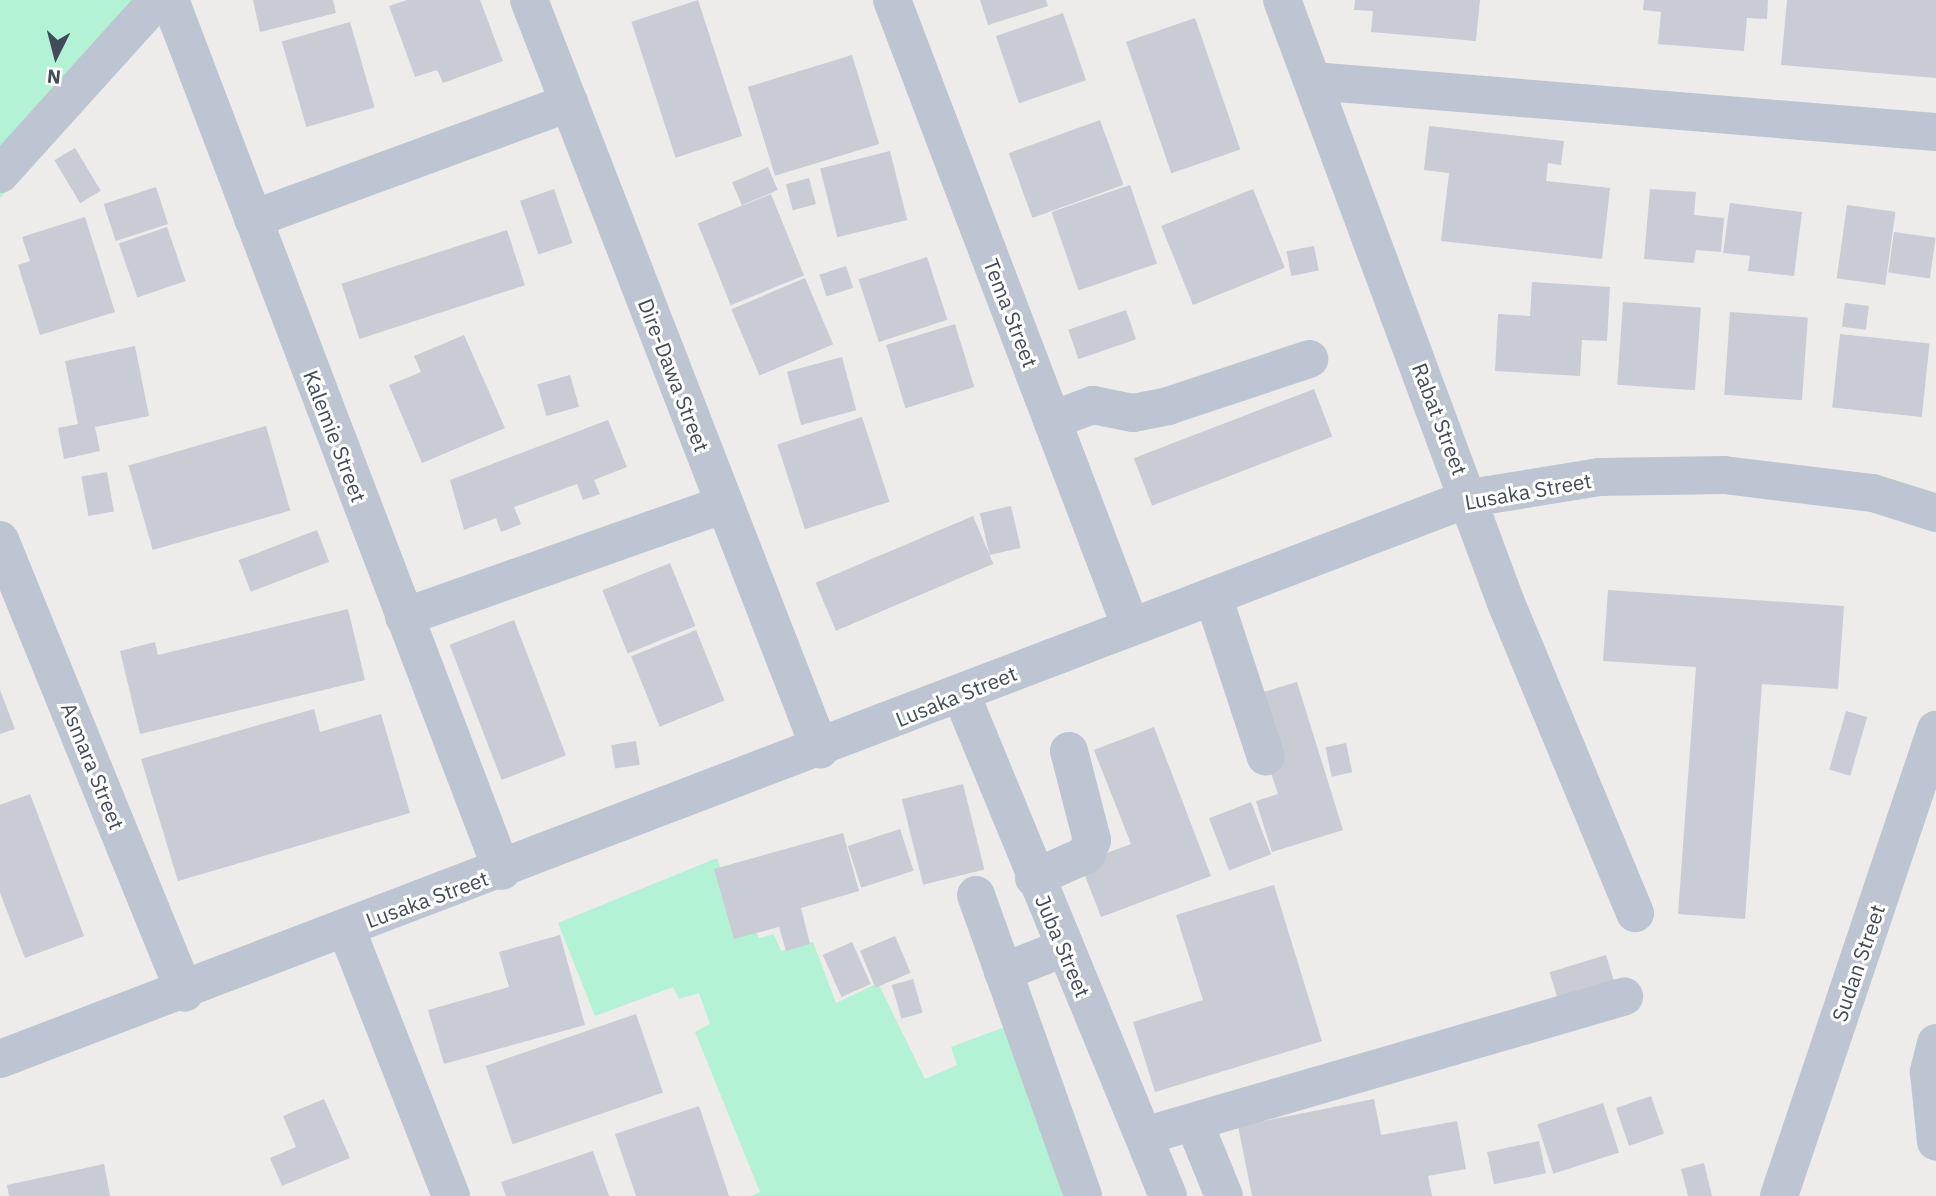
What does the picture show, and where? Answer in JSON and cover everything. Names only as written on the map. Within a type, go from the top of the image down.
[{"type":"street","points":[[0,174],[157,0]]},
{"type":"street","name":"Kalemie Street","points":[[170,0],[502,872]]},
{"type":"street","name":"Dire-Dawa Street","points":[[529,0],[820,749]]},
{"type":"street","name":"Tema Street","points":[[892,0],[1130,625]]},
{"type":"street","name":"Rabat Street","points":[[1282,0],[1470,498],[1635,913]]},
{"type":"street","points":[[1313,81],[1936,132]]},
{"type":"street","points":[[253,219],[569,103]]},
{"type":"street","points":[[1052,420],[1093,405],[1133,413],[1168,406],[1309,359]]},
{"type":"street","name":"Lusaka Street","points":[[0,1059],[185,993],[820,749],[1130,625],[1470,498],[1599,477],[1724,475],[1873,493],[1936,513]]},
{"type":"street","points":[[404,617],[724,504]]},
{"type":"street","name":"Asmara Street","points":[[0,540],[185,993]]},
{"type":"street","points":[[1213,596],[1266,757]]},
{"type":"street","name":"Juba Street","points":[[961,694],[1034,877],[1168,1196]]},
{"type":"street","name":"Sudan Street","points":[[1779,1196],[1926,790],[1936,730]]},
{"type":"street","points":[[1034,877],[1086,855],[1093,840],[1069,751]]},
{"type":"street","points":[[976,895],[1083,1196]]},
{"type":"street","points":[[346,929],[452,1196]]},
{"type":"street","points":[[1003,972],[1064,948]]},
{"type":"street","points":[[1144,1136],[1195,1125],[1624,997]]},
{"type":"street","points":[[1936,1043],[1929,1072],[1936,1142]]},
{"type":"street","points":[[1195,1125],[1224,1196]]},
{"type":"green space","points":[[0,0],[183,0],[0,198]]},
{"type":"green space","points":[[717,858],[741,929],[753,926],[759,938],[774,934],[781,951],[813,942],[836,1003],[878,983],[925,1079],[957,1065],[951,1047],[1005,1027],[1063,1196],[751,1196],[760,1192],[695,1032],[710,1024],[699,993],[679,999],[673,987],[595,1016],[558,923]]},
{"type":"building","points":[[253,0],[333,0],[336,13],[260,32]]},
{"type":"building","points":[[407,0],[480,0],[503,61],[443,83],[437,70],[415,77],[389,6]]},
{"type":"building","points":[[698,0],[742,136],[676,158],[631,22]]},
{"type":"building","points":[[980,0],[1046,0],[1048,6],[988,25]]},
{"type":"building","points":[[1355,0],[1480,0],[1476,41],[1371,32],[1373,11],[1354,10]]},
{"type":"building","points":[[1644,0],[1768,0],[1767,19],[1747,18],[1744,51],[1658,44],[1661,12],[1643,10]]},
{"type":"building","points":[[1787,0],[1936,0],[1936,78],[1781,65]]},
{"type":"building","points":[[1063,13],[1086,80],[1019,103],[996,36]]},
{"type":"building","points":[[1195,18],[1240,149],[1171,173],[1126,42]]},
{"type":"building","points":[[350,22],[375,108],[306,127],[282,42]]},
{"type":"building","points":[[852,55],[879,144],[775,176],[748,87]]},
{"type":"building","points":[[1100,120],[1124,185],[1032,218],[1009,153]]},
{"type":"building","points":[[1429,126],[1564,141],[1561,165],[1548,163],[1546,181],[1610,188],[1602,259],[1441,241],[1449,173],[1424,170]]},
{"type":"building","points":[[75,148],[101,191],[80,203],[54,160]]},
{"type":"building","points":[[890,151],[907,220],[837,237],[820,168]]},
{"type":"building","points":[[768,167],[778,190],[742,205],[732,182]]},
{"type":"building","points":[[809,178],[816,204],[793,210],[786,184]]},
{"type":"building","points":[[1130,185],[1157,263],[1079,291],[1052,212]]},
{"type":"building","points":[[156,187],[168,224],[116,241],[104,204]]},
{"type":"building","points":[[554,189],[573,243],[539,255],[520,201]]},
{"type":"building","points":[[1253,189],[1285,268],[1193,305],[1161,226]]},
{"type":"building","points":[[1650,189],[1696,192],[1694,215],[1724,218],[1721,252],[1696,250],[1694,263],[1644,259]]},
{"type":"building","points":[[771,194],[804,276],[731,305],[698,224]]},
{"type":"building","points":[[1730,203],[1802,212],[1794,276],[1748,271],[1750,256],[1723,253]]},
{"type":"building","points":[[1847,205],[1896,212],[1885,285],[1837,278]]},
{"type":"building","points":[[85,217],[115,312],[40,335],[18,265],[30,261],[22,237]]},
{"type":"building","points":[[167,227],[186,281],[137,297],[119,244]]},
{"type":"building","points":[[507,230],[525,285],[359,339],[342,284]]},
{"type":"building","points":[[1894,232],[1936,238],[1930,278],[1888,273]]},
{"type":"building","points":[[1314,246],[1319,271],[1291,276],[1287,251]]},
{"type":"building","points":[[927,257],[947,320],[879,342],[859,279]]},
{"type":"building","points":[[846,266],[853,288],[826,297],[819,275]]},
{"type":"building","points":[[805,278],[833,344],[759,376],[731,309]]},
{"type":"building","points":[[1532,282],[1610,287],[1607,341],[1582,340],[1580,376],[1495,371],[1498,314],[1530,316]]},
{"type":"building","points":[[1623,302],[1701,307],[1695,390],[1617,385]]},
{"type":"building","points":[[1845,303],[1869,306],[1866,330],[1842,327]]},
{"type":"building","points":[[1126,310],[1136,339],[1078,359],[1068,330]]},
{"type":"building","points":[[1730,312],[1808,317],[1802,400],[1724,395]]},
{"type":"building","points":[[955,324],[974,387],[905,408],[886,345]]},
{"type":"building","points":[[1840,334],[1930,343],[1922,417],[1832,408]]},
{"type":"building","points":[[464,335],[505,428],[422,463],[389,385],[421,372],[414,356]]},
{"type":"building","points":[[135,346],[149,416],[95,427],[100,451],[64,459],[58,428],[78,424],[65,361]]},
{"type":"building","points":[[842,357],[856,410],[801,425],[787,372]]},
{"type":"building","points":[[570,375],[579,407],[546,416],[537,384]]},
{"type":"building","points":[[1314,389],[1332,437],[1152,506],[1134,458]]},
{"type":"building","points":[[862,417],[890,502],[805,529],[777,445]]},
{"type":"building","points":[[608,420],[627,467],[594,480],[600,494],[583,500],[577,484],[514,507],[521,524],[501,532],[496,518],[464,530],[450,480]]},
{"type":"building","points":[[266,426],[290,511],[153,550],[129,465]]},
{"type":"building","points":[[107,472],[114,511],[88,516],[81,477]]},
{"type":"building","points":[[1011,506],[1021,548],[989,555],[980,513]]},
{"type":"building","points":[[973,516],[993,564],[836,631],[816,583]]},
{"type":"building","points":[[317,530],[329,562],[251,592],[239,560]]},
{"type":"building","points":[[670,563],[695,626],[628,653],[602,590]]},
{"type":"building","points":[[1608,590],[1844,606],[1838,689],[1762,684],[1745,919],[1678,914],[1696,667],[1603,661]]},
{"type":"building","points":[[348,609],[365,680],[140,734],[120,651],[155,642],[158,655]]},
{"type":"building","points":[[514,620],[566,755],[502,780],[450,645]]},
{"type":"building","points":[[696,630],[724,700],[660,727],[631,656]]},
{"type":"building","points":[[1297,682],[1343,830],[1272,852],[1256,801],[1278,794],[1266,758],[1260,693]]},
{"type":"building","points":[[0,690],[15,729],[0,734]]},
{"type":"building","points":[[314,709],[320,732],[381,714],[410,813],[178,881],[141,759]]},
{"type":"building","points":[[1846,711],[1867,717],[1850,776],[1829,770]]},
{"type":"building","points":[[1154,727],[1211,876],[1101,917],[1080,863],[1131,844],[1094,750]]},
{"type":"building","points":[[636,741],[640,765],[615,769],[611,745]]},
{"type":"building","points":[[1346,743],[1352,772],[1332,777],[1325,747]]},
{"type":"building","points":[[963,784],[984,869],[923,885],[902,799]]},
{"type":"building","points":[[30,794],[84,936],[25,958],[0,893],[0,805]]},
{"type":"building","points":[[1251,802],[1271,854],[1229,870],[1209,818]]},
{"type":"building","points":[[900,829],[914,871],[861,888],[848,846]]},
{"type":"building","points":[[843,833],[859,891],[801,908],[810,944],[786,951],[779,927],[734,939],[714,869]]},
{"type":"building","points":[[1274,885],[1322,1041],[1155,1092],[1133,1022],[1203,1000],[1176,915]]},
{"type":"building","points":[[560,935],[585,1025],[444,1064],[428,1010],[509,987],[499,952]]},
{"type":"building","points":[[895,936],[911,973],[876,988],[860,951]]},
{"type":"building","points":[[852,942],[871,984],[841,997],[823,955]]},
{"type":"building","points":[[1606,955],[1617,992],[1561,1010],[1550,972]]},
{"type":"building","points":[[913,979],[923,1013],[901,1019],[892,985]]},
{"type":"building","points":[[636,1014],[663,1092],[513,1144],[486,1066]]},
{"type":"building","points":[[1651,1096],[1664,1134],[1629,1146],[1616,1108]]},
{"type":"building","points":[[324,1099],[350,1158],[282,1186],[270,1158],[296,1147],[283,1116]]},
{"type":"building","points":[[1374,1099],[1381,1135],[1457,1121],[1466,1169],[1428,1176],[1432,1196],[1252,1196],[1238,1126]]},
{"type":"building","points":[[1603,1103],[1619,1152],[1553,1174],[1537,1124]]},
{"type":"building","points":[[699,1106],[729,1196],[636,1196],[615,1134]]},
{"type":"building","points":[[1539,1141],[1546,1173],[1494,1184],[1487,1152]]},
{"type":"building","points":[[593,1151],[609,1196],[506,1196],[501,1182]]},
{"type":"building","points":[[1704,1163],[1712,1196],[1688,1196],[1681,1169]]},
{"type":"building","points":[[104,1164],[110,1196],[9,1196],[7,1185]]}]
